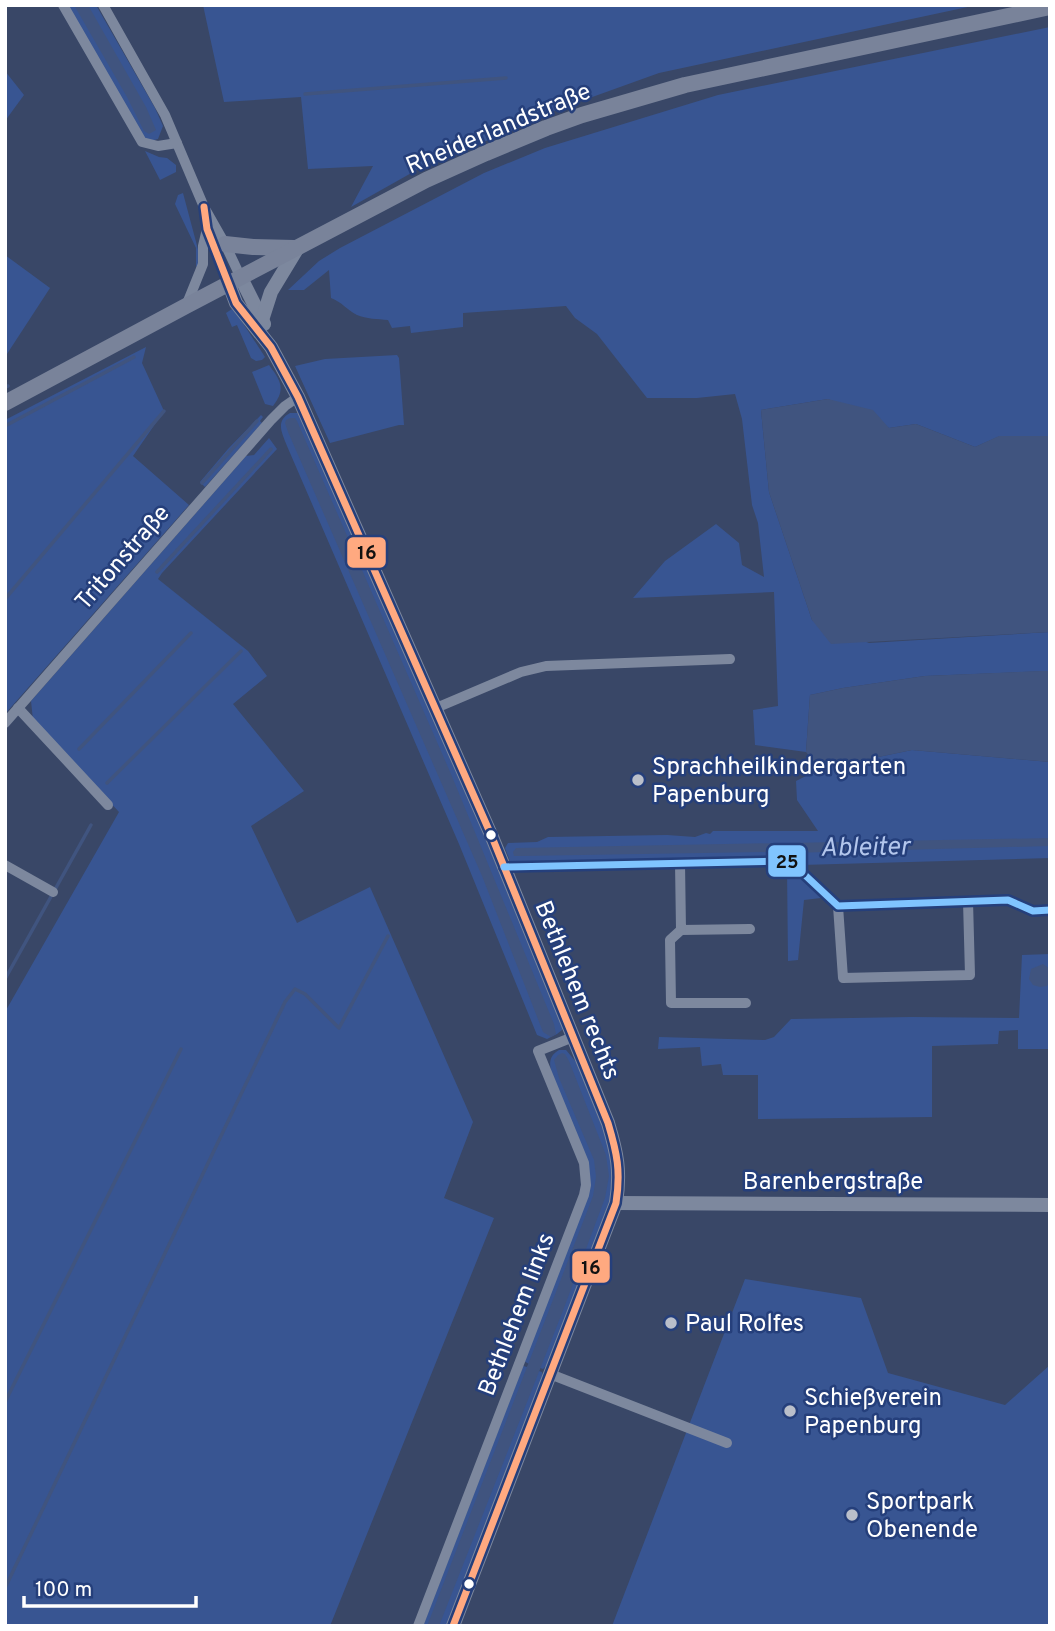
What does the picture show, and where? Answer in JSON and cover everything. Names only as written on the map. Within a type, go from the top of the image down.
[{"type":"main road","name":"Rheiderlandstraße","points":[[5,403],[426,180],[582,115],[685,85],[1050,7]]},
{"type":"main road","points":[[225,244],[297,248]]},
{"type":"street","points":[[63,5],[142,142],[158,146],[177,143]]},
{"type":"street","name":"Bethlehem rechts","points":[[103,5],[157,100],[204,207],[225,244],[235,281],[236,303],[271,347]]},
{"type":"street","name":"Bethlehem rechts","points":[[186,306],[203,264],[206,229],[204,207]]},
{"type":"street","name":"Bethlehem rechts","points":[[206,229],[235,281],[262,320],[271,347],[298,397],[504,867],[608,1123],[616,1150],[619,1169],[616,1203],[453,1626]]},
{"type":"street","points":[[262,320],[271,292],[297,248]]},
{"type":"street","name":"Tritonstraße","points":[[5,723],[271,420],[298,397]]},
{"type":"street","points":[[436,708],[521,672],[546,666],[730,659]]},
{"type":"street","points":[[18,708],[108,805]]},
{"type":"street","points":[[504,867],[790,861],[838,906],[842,978],[970,975],[968,901]]},
{"type":"street","points":[[680,863],[681,930]]},
{"type":"street","points":[[5,865],[53,892]]},
{"type":"street","points":[[838,906],[1008,900],[1033,911],[1050,910]]},
{"type":"street","points":[[746,1003],[671,1003],[670,940],[681,930],[750,929]]},
{"type":"street","name":"Bethlehem links","points":[[418,1626],[584,1195],[584,1163],[538,1051],[573,1037]]},
{"type":"street","name":"Barenbergstraße","points":[[616,1203],[1050,1205]]},
{"type":"street","points":[[550,1374],[727,1443]]},
{"type":"shaded area","points":[[66,5],[96,5],[155,108],[163,126],[158,139],[150,141],[143,137]]},
{"type":"shaded area","points":[[203,5],[977,5],[659,73],[534,118],[533,122],[422,167],[351,207],[373,166],[308,169],[301,97],[224,102]]},
{"type":"shaded area","points":[[1050,27],[1050,436],[1000,436],[975,447],[916,424],[889,428],[828,399],[761,410],[769,492],[812,620],[869,643],[1050,632],[1050,671],[925,676],[810,695],[806,752],[755,745],[753,710],[778,706],[774,592],[633,598],[665,561],[716,524],[739,543],[742,565],[764,577],[742,419],[735,394],[697,398],[647,398],[597,334],[575,318],[566,306],[463,313],[463,327],[411,333],[410,326],[392,328],[388,320],[357,315],[331,298],[329,270],[304,290],[288,290],[319,261],[340,248],[484,173],[545,148],[718,95]]},
{"type":"shaded area","points":[[5,71],[24,95],[5,121]]},
{"type":"shaded area","points":[[145,151],[167,158],[176,165],[176,172],[160,180]]},
{"type":"shaded area","points":[[183,193],[199,253],[198,268],[196,248],[175,204],[178,195]]},
{"type":"shaded area","points":[[5,255],[50,288],[5,357]]},
{"type":"shaded area","points":[[232,309],[265,357],[262,360],[251,358],[237,325],[232,327],[226,313]]},
{"type":"shaded area","points":[[146,347],[142,363],[164,411],[133,456],[189,505],[5,714],[5,420]]},
{"type":"shaded area","points":[[397,355],[404,425],[330,443],[295,366],[325,359]]},
{"type":"shaded area","points":[[269,365],[277,376],[281,390],[273,406],[265,404],[252,372]]},
{"type":"shaded area","points":[[290,413],[298,413],[444,737],[562,1026],[562,1030],[547,1039],[537,1035],[459,844],[287,446],[281,424]]},
{"type":"shaded area","points":[[261,415],[262,423],[205,487],[200,482]]},
{"type":"shaded area","points":[[269,438],[277,449],[158,579],[248,651],[267,676],[233,704],[304,791],[251,826],[297,923],[370,887],[473,1122],[444,1198],[494,1218],[330,1626],[5,1626],[5,1012],[119,812],[33,720],[31,701],[246,456],[254,455]]},
{"type":"shaded area","points":[[912,750],[1050,762],[1050,858],[801,865],[511,864],[505,848],[508,843],[537,842],[548,837],[695,837],[713,831],[818,831],[797,800],[796,781],[820,769]]},
{"type":"shaded area","points":[[787,868],[821,898],[804,900],[798,960],[788,961]]},
{"type":"shaded area","points":[[1050,954],[1050,1049],[1018,1049],[1018,1030],[999,1031],[998,1044],[932,1046],[932,1117],[758,1119],[758,1075],[723,1075],[721,1064],[702,1066],[700,1047],[658,1049],[659,1037],[765,1040],[774,1037],[791,1019],[1019,1018],[1022,955]]},
{"type":"shaded area","points":[[559,1050],[566,1050],[577,1063],[605,1134],[611,1151],[613,1192],[548,1364],[543,1369],[540,1368],[543,1377],[448,1626],[423,1626],[523,1366],[527,1367],[529,1364],[524,1361],[590,1177],[551,1071],[551,1059]]},
{"type":"shaded area","name":"Sportpark Obenende","points":[[745,1279],[861,1298],[888,1373],[1005,1405],[1050,1365],[1050,1626],[612,1626]]},
{"type":"water","points":[[74,5],[88,5],[146,107],[156,130],[149,134],[144,131]]},
{"type":"water","points":[[828,399],[873,410],[889,428],[916,424],[975,447],[999,436],[1050,436],[1050,632],[831,644],[812,620],[769,492],[761,410]]},
{"type":"water","points":[[290,418],[297,421],[451,774],[554,1024],[556,1034],[551,1037],[543,1032],[482,876],[288,432],[285,423]]},
{"type":"water","points":[[1050,671],[1050,762],[912,750],[820,769],[806,752],[810,695],[925,676]]},
{"type":"water","name":"Ableiter","points":[[1050,838],[1050,846],[791,853],[514,856],[513,852],[516,848]]},
{"type":"water","points":[[1043,964],[1050,969],[1050,981],[1047,986],[1033,985],[1029,979],[1031,969]]},
{"type":"water","points":[[562,1053],[569,1061],[606,1155],[609,1176],[605,1198],[439,1626],[427,1626],[593,1196],[596,1177],[594,1160],[554,1060]]},
{"type":"waterway","points":[[305,94],[506,78]]},
{"type":"waterway","points":[[5,426],[134,357]]},
{"type":"waterway","points":[[5,599],[164,411]]},
{"type":"waterway","points":[[202,483],[257,421]]},
{"type":"waterway","points":[[157,572],[271,449]]},
{"type":"waterway","points":[[79,749],[191,633]]},
{"type":"waterway","points":[[107,783],[241,651]]},
{"type":"waterway","points":[[5,979],[91,825]]},
{"type":"waterway","points":[[5,1588],[285,1002],[295,989],[305,994],[339,1028],[388,936]]},
{"type":"waterway","points":[[5,1402],[181,1049]]},
{"type":"transit line","name":"16","points":[[204,207],[207,229],[236,303],[271,347],[298,397],[492,837],[608,1123],[616,1153],[616,1203],[453,1626]]},
{"type":"transit line","name":"25","points":[[504,867],[790,861],[838,906],[1008,900],[1033,911],[1050,910]]},
{"type":"place","name":"Sprachheilkindergarten Papenburg","points":[[638,780]]},
{"type":"place","name":"Paul Rolfes","points":[[671,1323]]},
{"type":"place","name":"Schießverein Papenburg","points":[[790,1411]]},
{"type":"place","name":"Sportpark Obenende","points":[[852,1515]]}]
